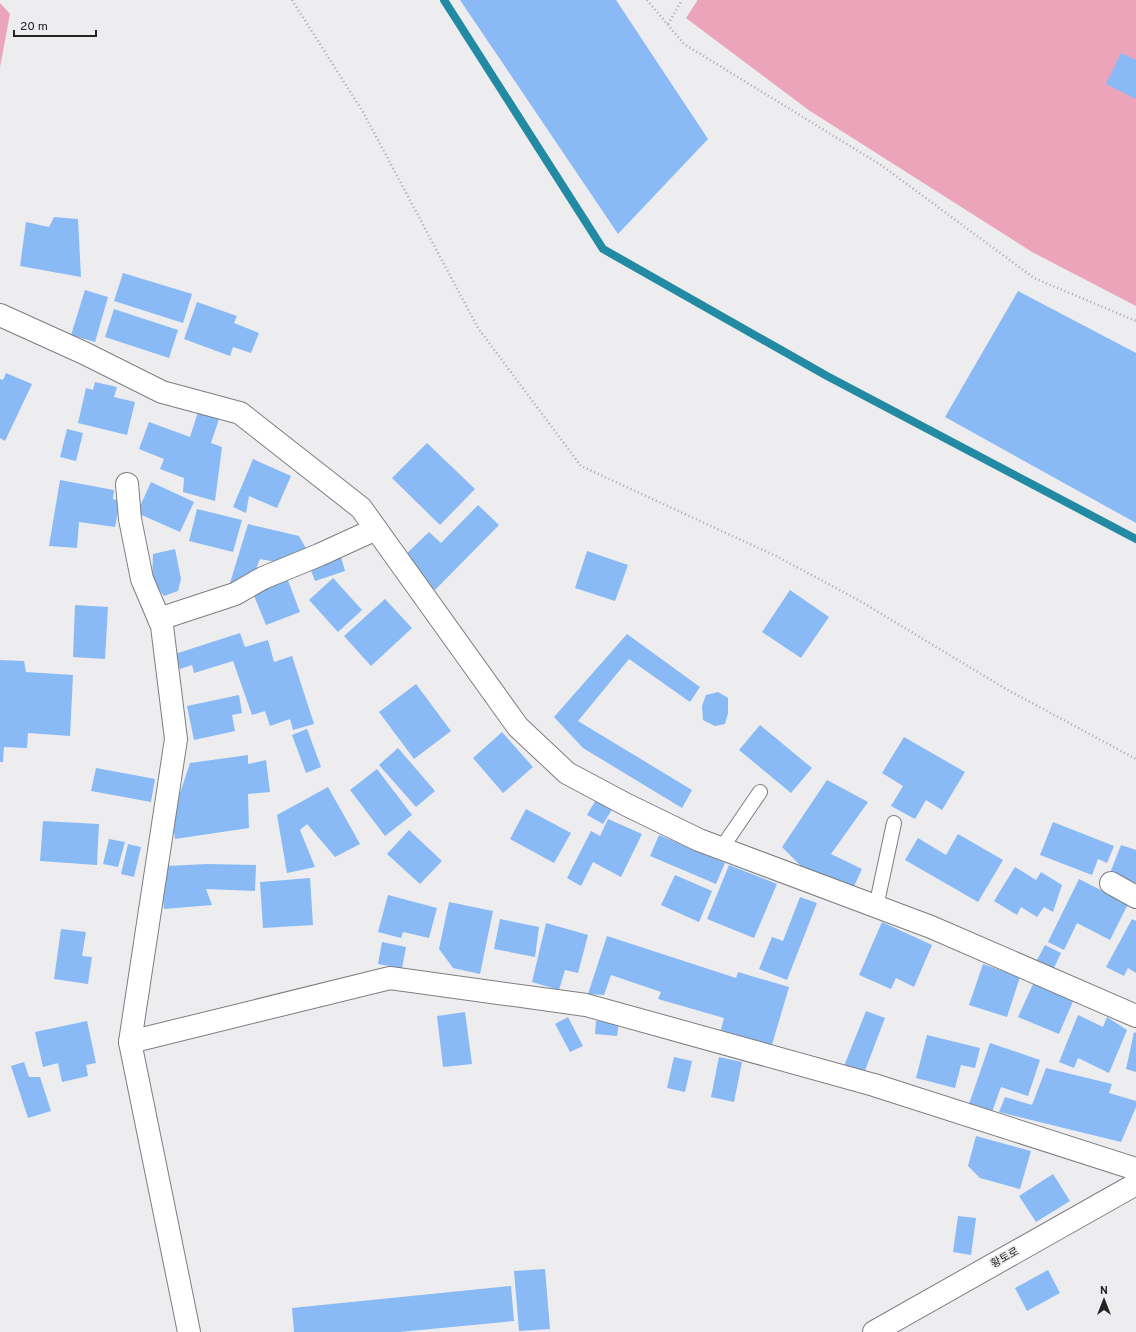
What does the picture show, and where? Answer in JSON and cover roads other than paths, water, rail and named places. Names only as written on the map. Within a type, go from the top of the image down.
[{"type":"street","points":[[0,315],[162,392],[240,414],[361,508],[518,727],[567,773],[627,805],[720,849],[931,926],[1136,1016]]},
{"type":"street","points":[[127,484],[130,519],[142,579],[162,626],[176,739],[130,1042],[189,1332]]},
{"type":"street","points":[[159,619],[235,594],[263,578],[376,529]]},
{"type":"street","points":[[1111,883],[1136,897]]},
{"type":"street","points":[[130,1042],[390,978],[586,1005],[874,1085],[1136,1169]]},
{"type":"street","name":"황토로","points":[[874,1332],[1136,1184]]},
{"type":"lane","points":[[720,849],[760,792]]},
{"type":"lane","points":[[876,906],[894,823]]},
{"type":"waterway","points":[[444,0],[603,249],[827,376],[1136,539]]}]
